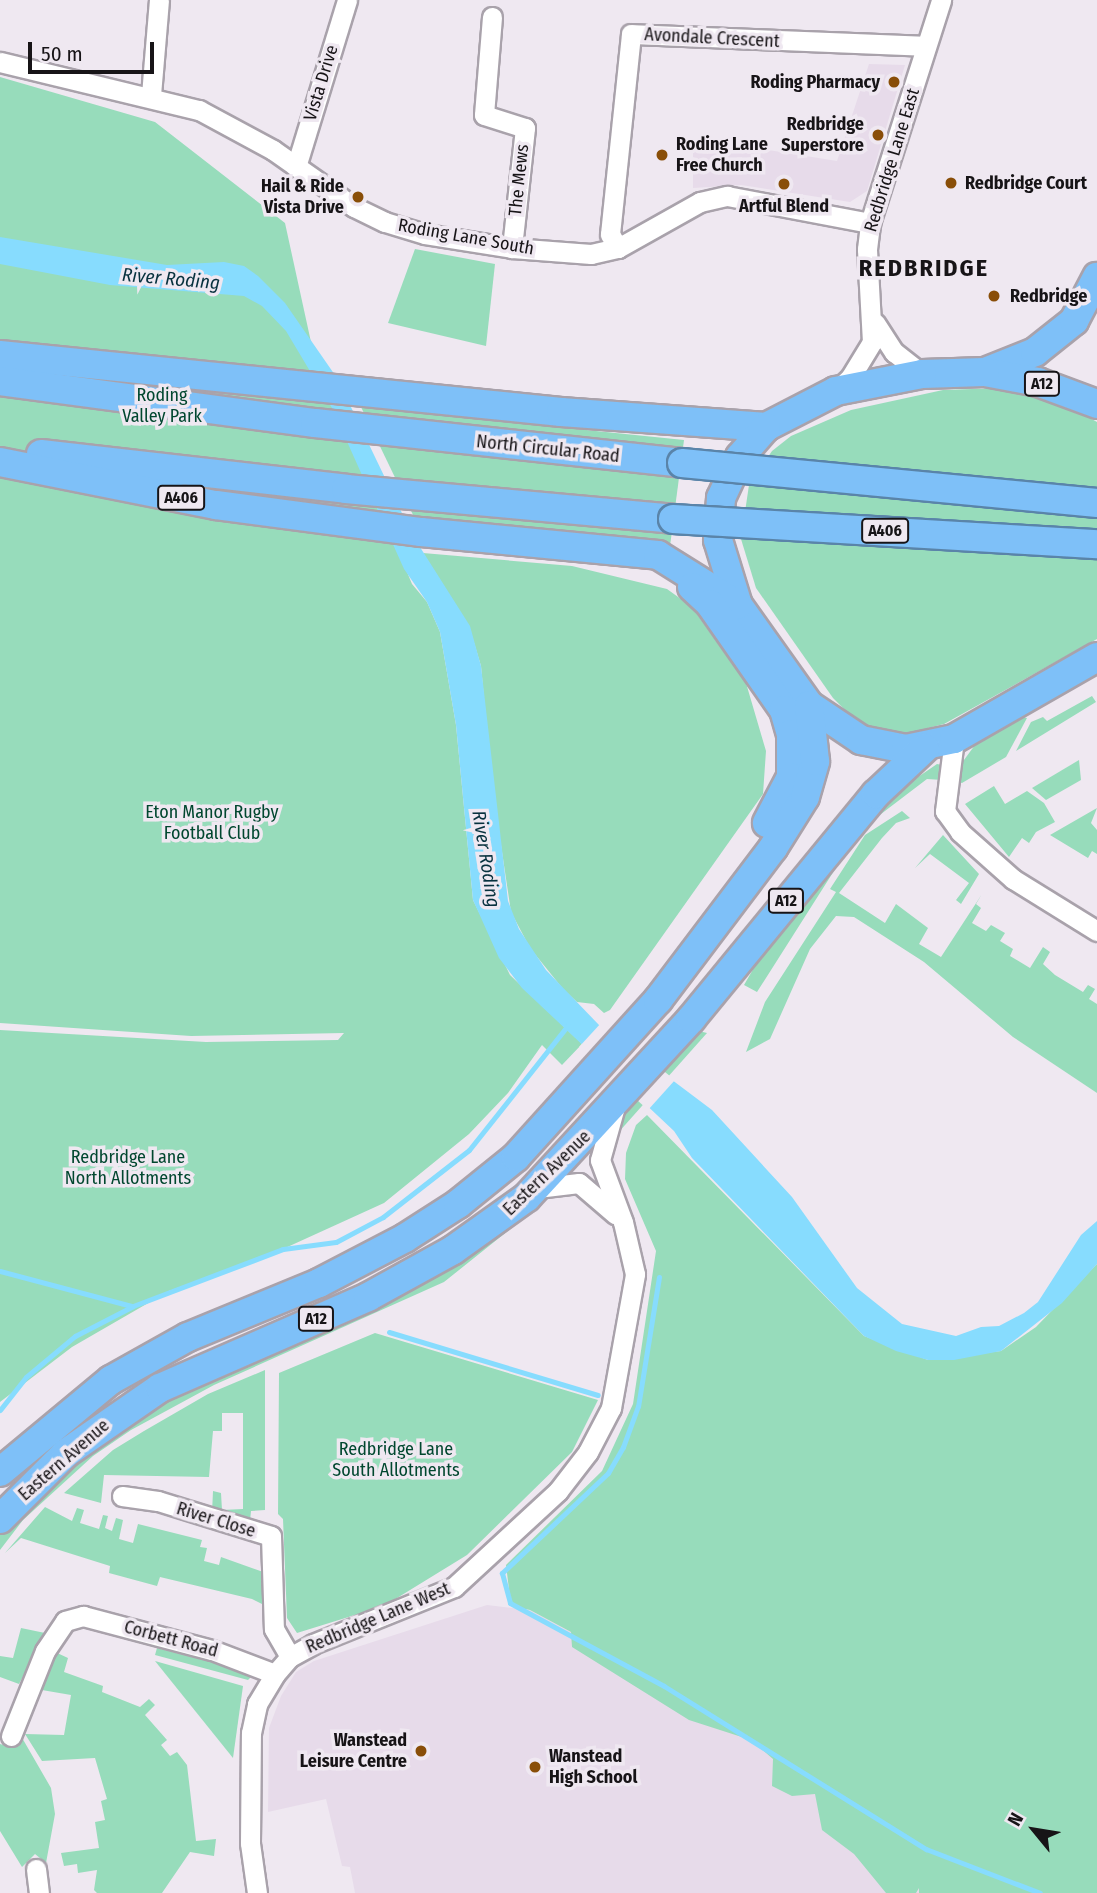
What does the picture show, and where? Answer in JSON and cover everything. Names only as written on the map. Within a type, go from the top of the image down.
[{"type":"highway","name":"A12","points":[[985,372],[1035,352],[1074,321],[1097,277]]},
{"type":"highway","points":[[0,355],[354,392],[766,427]]},
{"type":"highway","name":"A12","points":[[1097,404],[1038,382],[985,372],[922,374],[836,391],[766,427],[740,457],[720,498],[719,540],[738,605],[809,705],[861,740],[898,748],[925,748],[954,739],[1097,657]]},
{"type":"highway","name":"North Circular Road","points":[[0,381],[372,430],[1097,503]]},
{"type":"highway","name":"A406","points":[[0,449],[402,495],[673,519],[1097,544]]},
{"type":"highway","name":"A406","points":[[0,462],[216,505],[421,532],[658,555],[738,605]]},
{"type":"highway","name":"A406","points":[[564,547],[646,563],[692,587],[757,669],[784,710],[791,734],[793,757],[785,795],[679,944],[658,1000]]},
{"type":"highway","name":"Eastern Avenue","points":[[0,1472],[111,1380],[188,1337],[358,1264],[458,1204],[516,1157],[628,1036],[759,868],[805,797],[815,761],[809,705]]},
{"type":"highway","name":"Eastern Avenue","points":[[0,1519],[66,1453],[138,1401],[204,1365],[369,1297],[492,1225],[537,1188],[654,1060],[830,846],[925,748]]},
{"type":"street","points":[[151,95],[159,0]]},
{"type":"street","name":"Vista Drive","points":[[296,167],[347,0]]},
{"type":"street","name":"Redbridge Lane East","points":[[836,391],[865,358],[875,323],[867,249],[870,223],[941,0]]},
{"type":"street","name":"The Mews","points":[[492,17],[484,115],[525,128],[512,248]]},
{"type":"street","name":"Avondale Crescent","points":[[618,248],[610,234],[631,34],[926,46]]},
{"type":"street","name":"Roding Lane South","points":[[0,62],[151,95],[209,115],[385,222],[512,248],[591,254],[618,248],[699,202],[727,196],[870,223]]},
{"type":"street","name":"Redbridge Lane East","points":[[875,323],[894,352],[922,374]]},
{"type":"street","points":[[954,739],[945,811],[960,832],[1013,878],[1097,931]]},
{"type":"street","name":"Redbridge Lane West","points":[[257,1893],[250,1843],[251,1733],[257,1704],[275,1674],[290,1657],[454,1587],[558,1491],[580,1462],[611,1409],[635,1274],[623,1222],[600,1160],[619,1099]]},
{"type":"street","points":[[537,1188],[579,1183],[623,1222]]},
{"type":"street","name":"River Close","points":[[122,1496],[158,1501],[271,1536],[274,1629],[290,1657]]},
{"type":"street","name":"Corbett Road","points":[[11,1736],[32,1678],[65,1621],[83,1616],[141,1630],[275,1674]]},
{"type":"street","points":[[36,1870],[39,1893]]},
{"type":"shaded area","points":[[869,64],[905,65],[867,191],[850,202],[741,185],[693,188],[693,148],[750,147],[837,161]]},
{"type":"shaded area","name":"Wanstead High School","points":[[487,1605],[530,1610],[699,1701],[924,1855],[919,1893],[355,1893],[350,1867],[342,1866],[326,1799],[268,1812],[269,1728],[281,1696],[296,1672],[314,1661]]},
{"type":"green space","points":[[0,77],[155,122],[285,223],[311,342],[412,584],[427,602],[440,632],[456,725],[473,900],[510,975],[582,1044],[562,1065],[542,1045],[508,1093],[469,1134],[384,1203],[283,1249],[169,1291],[72,1347],[0,1402],[0,1030],[206,1042],[338,1040],[344,1033],[191,1036],[0,1023]]},
{"type":"green space","points":[[415,249],[495,264],[486,346],[388,323]]},
{"type":"green space","points":[[1001,388],[1066,405],[1097,422],[1097,639],[944,724],[904,734],[872,728],[856,721],[833,698],[756,588],[741,539],[749,485],[772,451],[791,436],[851,410],[943,390]]},
{"type":"green space","points":[[361,407],[684,440],[670,546],[416,521]]},
{"type":"green space","points":[[423,553],[572,566],[667,589],[692,607],[746,683],[766,751],[763,794],[610,1010],[604,1013],[594,1004],[577,1002],[563,989],[530,948],[511,912],[492,785],[481,666],[469,626]]},
{"type":"green space","points":[[1092,696],[1096,702],[1016,751],[1031,722],[1043,717],[1047,721]]},
{"type":"green space","points":[[1022,717],[1027,718],[1006,757],[962,783],[957,782],[961,764],[975,745]]},
{"type":"green space","points":[[1079,760],[1081,780],[1046,800],[1032,788]]},
{"type":"green space","points":[[937,764],[942,765],[942,780],[927,779],[861,829],[886,799]]},
{"type":"green space","points":[[994,786],[1005,804],[1027,791],[1044,803],[1055,822],[1036,832],[1029,843],[1022,838],[1009,857],[965,804]]},
{"type":"green space","points":[[1097,808],[1091,823],[1097,830],[1097,854],[1092,851],[1088,858],[1050,835]]},
{"type":"green space","points":[[902,811],[910,818],[896,823],[839,893],[885,923],[896,904],[928,928],[919,944],[941,957],[982,894],[976,904],[981,908],[972,923],[986,931],[991,925],[1005,933],[1000,941],[1013,949],[1010,956],[1030,968],[1043,947],[1050,952],[1043,964],[1055,975],[1083,992],[1088,985],[1095,989],[1089,999],[1097,1004],[1097,1093],[1013,1037],[924,962],[854,917],[836,916],[810,949],[770,1039],[746,1052],[765,1002],[836,892],[830,889],[865,835]]},
{"type":"green space","points":[[859,831],[757,992],[744,985],[773,935]]},
{"type":"green space","points":[[943,835],[979,874],[961,904],[956,900],[969,883],[930,854],[915,868]]},
{"type":"green space","points":[[695,1030],[707,1033],[617,1134],[621,1120]]},
{"type":"green space","points":[[647,1115],[864,1336],[928,1360],[1001,1351],[1036,1327],[1097,1264],[1097,1893],[919,1893],[919,1888],[916,1893],[886,1893],[854,1854],[822,1830],[815,1794],[792,1796],[772,1786],[773,1759],[751,1740],[689,1720],[572,1647],[571,1632],[530,1610],[511,1606],[506,1565],[602,1471],[633,1404],[656,1251],[625,1179],[626,1153],[636,1125]]},
{"type":"green space","points":[[528,1215],[444,1282],[214,1385],[131,1430],[93,1456],[23,1520],[0,1550],[0,1533],[19,1511],[126,1419]]},
{"type":"green space","name":"Redbridge Lane South Allotments","points":[[375,1333],[598,1400],[572,1452],[467,1555],[384,1606],[297,1633],[287,1618],[283,1519],[278,1514],[279,1373]]},
{"type":"green space","points":[[265,1370],[265,1510],[251,1511],[250,1521],[212,1513],[213,1491],[221,1493],[222,1510],[243,1509],[243,1413],[222,1413],[222,1431],[213,1431],[209,1477],[104,1475],[101,1503],[64,1493],[113,1450],[144,1431],[208,1394]]},
{"type":"green space","points":[[45,1507],[72,1521],[77,1508],[84,1510],[80,1523],[99,1529],[103,1515],[108,1516],[105,1528],[112,1531],[116,1518],[123,1520],[119,1539],[133,1543],[138,1524],[202,1540],[200,1547],[207,1548],[204,1561],[219,1565],[221,1557],[266,1573],[266,1614],[264,1605],[252,1599],[160,1577],[157,1586],[109,1573],[110,1566],[21,1538],[5,1553]]},
{"type":"green space","points":[[21,1628],[45,1633],[19,1684],[0,1677],[0,1656],[13,1658]]},
{"type":"green space","points":[[157,1648],[245,1671],[252,1676],[248,1680],[155,1655]]},
{"type":"green space","points":[[55,1652],[68,1658],[64,1672],[103,1686],[102,1692],[140,1707],[149,1699],[155,1705],[145,1715],[167,1740],[161,1745],[170,1756],[177,1752],[187,1765],[196,1841],[216,1839],[214,1856],[190,1852],[162,1893],[97,1893],[94,1890],[97,1870],[78,1873],[77,1864],[64,1866],[61,1853],[99,1848],[95,1822],[105,1820],[101,1801],[107,1799],[95,1758],[42,1761],[25,1734],[64,1735],[71,1695],[36,1689]]},
{"type":"green space","points":[[155,1661],[243,1686],[233,1758]]},
{"type":"green space","points":[[21,1736],[51,1788],[55,1814],[46,1863],[35,1854],[22,1867],[0,1831],[0,1744],[14,1748]]},
{"type":"water","name":"River Roding","points":[[0,237],[167,265],[224,262],[244,266],[285,303],[337,378],[413,536],[470,626],[481,666],[508,901],[519,929],[546,970],[599,1025],[712,1110],[792,1197],[857,1288],[902,1324],[956,1336],[981,1327],[999,1326],[1024,1313],[1038,1302],[1081,1235],[1097,1221],[1097,1264],[1062,1303],[1001,1351],[954,1360],[928,1360],[896,1351],[864,1336],[692,1158],[674,1131],[522,988],[499,958],[473,900],[456,725],[440,632],[427,602],[404,569],[332,408],[286,331],[262,306],[244,296],[110,285],[0,264]]},
{"type":"pier","points":[[602,1022],[675,1080],[648,1110],[579,1047]]},
{"type":"waterway","points":[[0,1410],[26,1377],[75,1336],[133,1306],[283,1249],[336,1242],[383,1217],[469,1150],[568,1025]]},
{"type":"waterway","points":[[0,1271],[132,1306]]},
{"type":"waterway","points":[[659,1277],[638,1406],[623,1447],[608,1473],[502,1573],[510,1603],[664,1686],[926,1849],[1040,1893]]},
{"type":"waterway","points":[[389,1332],[598,1395]]},
{"type":"place","name":"Roding Pharmacy","points":[[894,82]]},
{"type":"place","name":"Redbridge Superstore","points":[[878,135]]},
{"type":"place","name":"Roding Lane Free Church","points":[[662,155]]},
{"type":"place","name":"Redbridge Court","points":[[951,183]]},
{"type":"place","name":"Artful Blend","points":[[784,184]]},
{"type":"place","name":"Hail & Ride Vista Drive","points":[[358,197]]},
{"type":"place","name":"Redbridge","points":[[994,296]]},
{"type":"place","name":"Wanstead Leisure Centre","points":[[421,1751]]},
{"type":"place","name":"Wanstead High School","points":[[535,1767]]},
{"type":"district","name":"REDBRIDGE","points":[[924,269]]},
{"type":"park label","name":"Roding Valley Park","points":[[162,406]]},
{"type":"park label","name":"Eton Manor Rugby Football Club","points":[[212,823]]},
{"type":"park label","name":"Redbridge Lane North Allotments","points":[[128,1168]]}]
